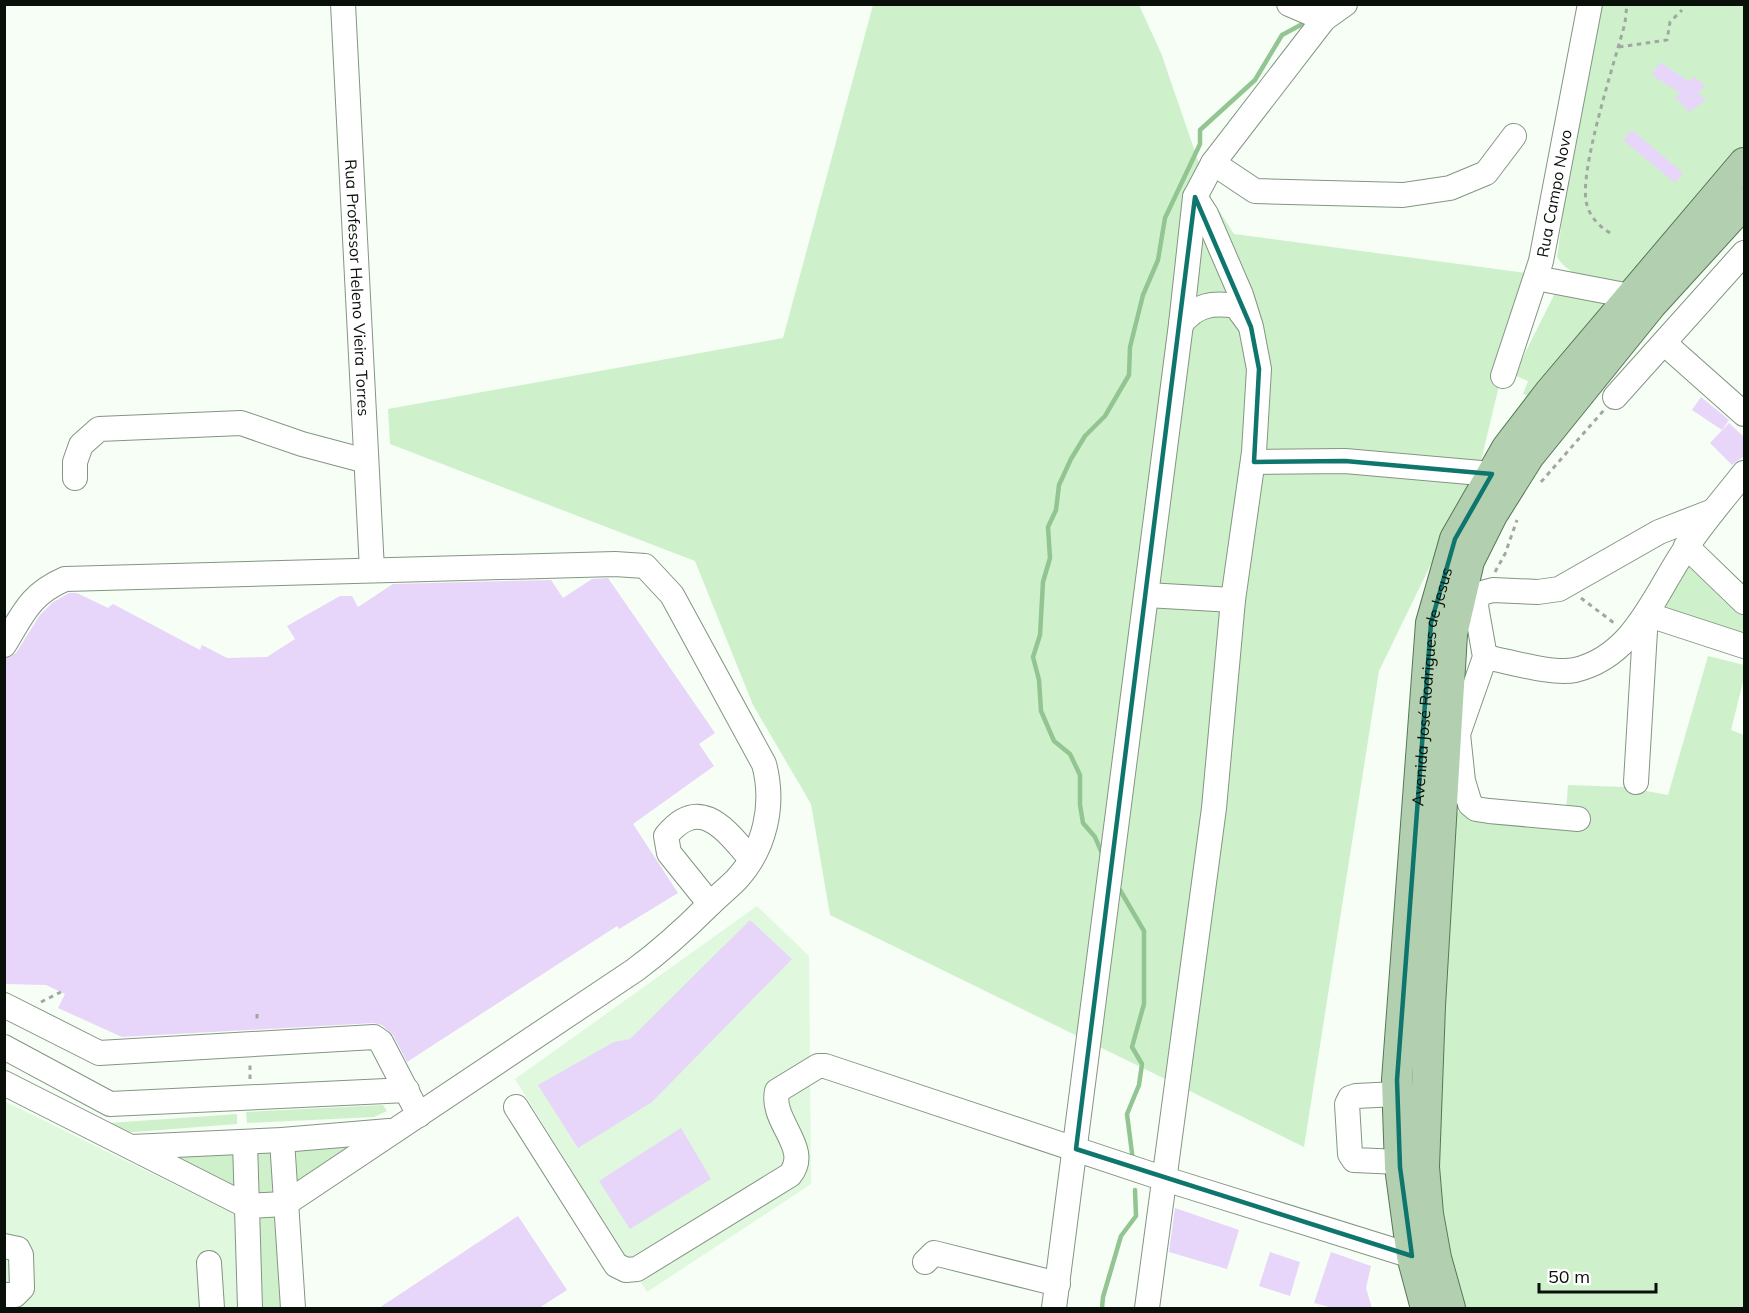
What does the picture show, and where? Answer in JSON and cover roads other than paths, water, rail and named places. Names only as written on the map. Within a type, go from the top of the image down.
[{"type":"main road","name":"Avenida José Rodrigues de Jesus","points":[[1426,1308],[1412,1256],[1400,1162],[1397,1094],[1431,624],[1455,539],[1508,448],[1550,392],[1744,163]]},
{"type":"main road","name":"Avenida José Rodrigues de Jesus","points":[[1450,1308],[1436,1258],[1428,1214],[1424,1167],[1430,1006],[1452,735],[1452,634],[1469,561],[1492,514],[1529,456],[1570,402],[1651,305],[1744,203]]},
{"type":"street","name":"Rua Professor Heleno Vieira Torres","points":[[343,4],[372,570]]},
{"type":"street","points":[[1289,4],[1324,19]]},
{"type":"street","points":[[1054,1308],[1147,595],[1195,197],[1213,163],[1324,19],[1345,4]]},
{"type":"street","name":"Rua Campo Novo","points":[[1503,376],[1536,278],[1590,4]]},
{"type":"street","points":[[1213,163],[1255,191],[1403,195],[1450,188],[1486,173],[1514,136]]},
{"type":"street","points":[[1147,1308],[1214,808],[1233,600],[1253,462],[1259,369],[1251,327],[1241,295],[1210,224],[1195,197]]},
{"type":"street","points":[[1615,397],[1744,253]]},
{"type":"street","points":[[1536,278],[1630,296]]},
{"type":"street","points":[[1181,324],[1192,311],[1219,303],[1236,306],[1251,327]]},
{"type":"street","points":[[1664,342],[1744,414]]},
{"type":"street","points":[[75,478],[75,462],[81,445],[99,429],[241,423],[302,444],[366,461]]},
{"type":"street","points":[[1253,462],[1345,461],[1492,474]]},
{"type":"street","points":[[1485,657],[1573,671],[1606,656],[1621,646],[1646,614],[1686,546],[1744,473]]},
{"type":"street","points":[[1578,819],[1476,809],[1470,804],[1452,735],[1485,657],[1476,606],[1478,594],[1483,591],[1550,591],[1565,585],[1659,532],[1713,511]]},
{"type":"street","points":[[1686,546],[1744,602]]},
{"type":"street","points":[[4,645],[32,599],[45,587],[65,579],[615,564],[645,566],[660,579],[672,595],[764,764],[770,785],[767,825],[751,859],[737,879],[678,938],[635,970],[285,1204],[247,1206],[4,1083]]},
{"type":"street","points":[[1147,595],[1233,600]]},
{"type":"street","points":[[1646,614],[1744,646]]},
{"type":"street","points":[[1636,782],[1646,614]]},
{"type":"street","points":[[710,904],[669,853],[666,836],[671,830],[685,821],[704,816],[715,821],[726,831],[751,859]]},
{"type":"street","points":[[4,1005],[99,1053],[374,1037],[381,1042],[419,1115]]},
{"type":"street","points":[[4,1047],[110,1104],[407,1090]]},
{"type":"street","points":[[72,1118],[99,1053]]},
{"type":"street","points":[[516,1107],[616,1265],[626,1270],[637,1269],[790,1175],[798,1166],[798,1154],[776,1110],[777,1091],[818,1066],[825,1066],[1165,1179],[1412,1256]]},
{"type":"street","points":[[1397,1094],[1356,1096],[1347,1104],[1350,1154],[1354,1160],[1400,1162]]},
{"type":"street","points":[[129,1147],[282,1140],[392,1131]]},
{"type":"street","points":[[282,1140],[293,1308]]},
{"type":"street","points":[[245,1142],[250,1308]]},
{"type":"street","points":[[4,1246],[18,1249],[21,1255],[22,1288],[12,1300]]},
{"type":"street","points":[[925,1262],[934,1253],[1058,1284]]},
{"type":"street","points":[[209,1263],[212,1308]]},
{"type":"waterway","points":[[1103,856],[1095,837],[1083,823],[1080,805],[1080,775],[1070,754],[1054,741],[1041,711],[1039,680],[1033,657],[1040,635],[1043,582],[1050,558],[1048,527],[1056,510],[1059,485],[1071,459],[1085,436],[1105,416],[1129,375],[1130,347],[1143,295],[1158,260],[1165,218],[1200,144],[1200,130],[1255,80],[1282,35],[1308,21]]},
{"type":"waterway","points":[[1120,890],[1144,931],[1144,1004],[1132,1047],[1142,1064],[1139,1085],[1127,1114],[1133,1161]]},
{"type":"waterway","points":[[1102,1308],[1103,1297],[1121,1236],[1136,1216],[1135,1190]]}]
